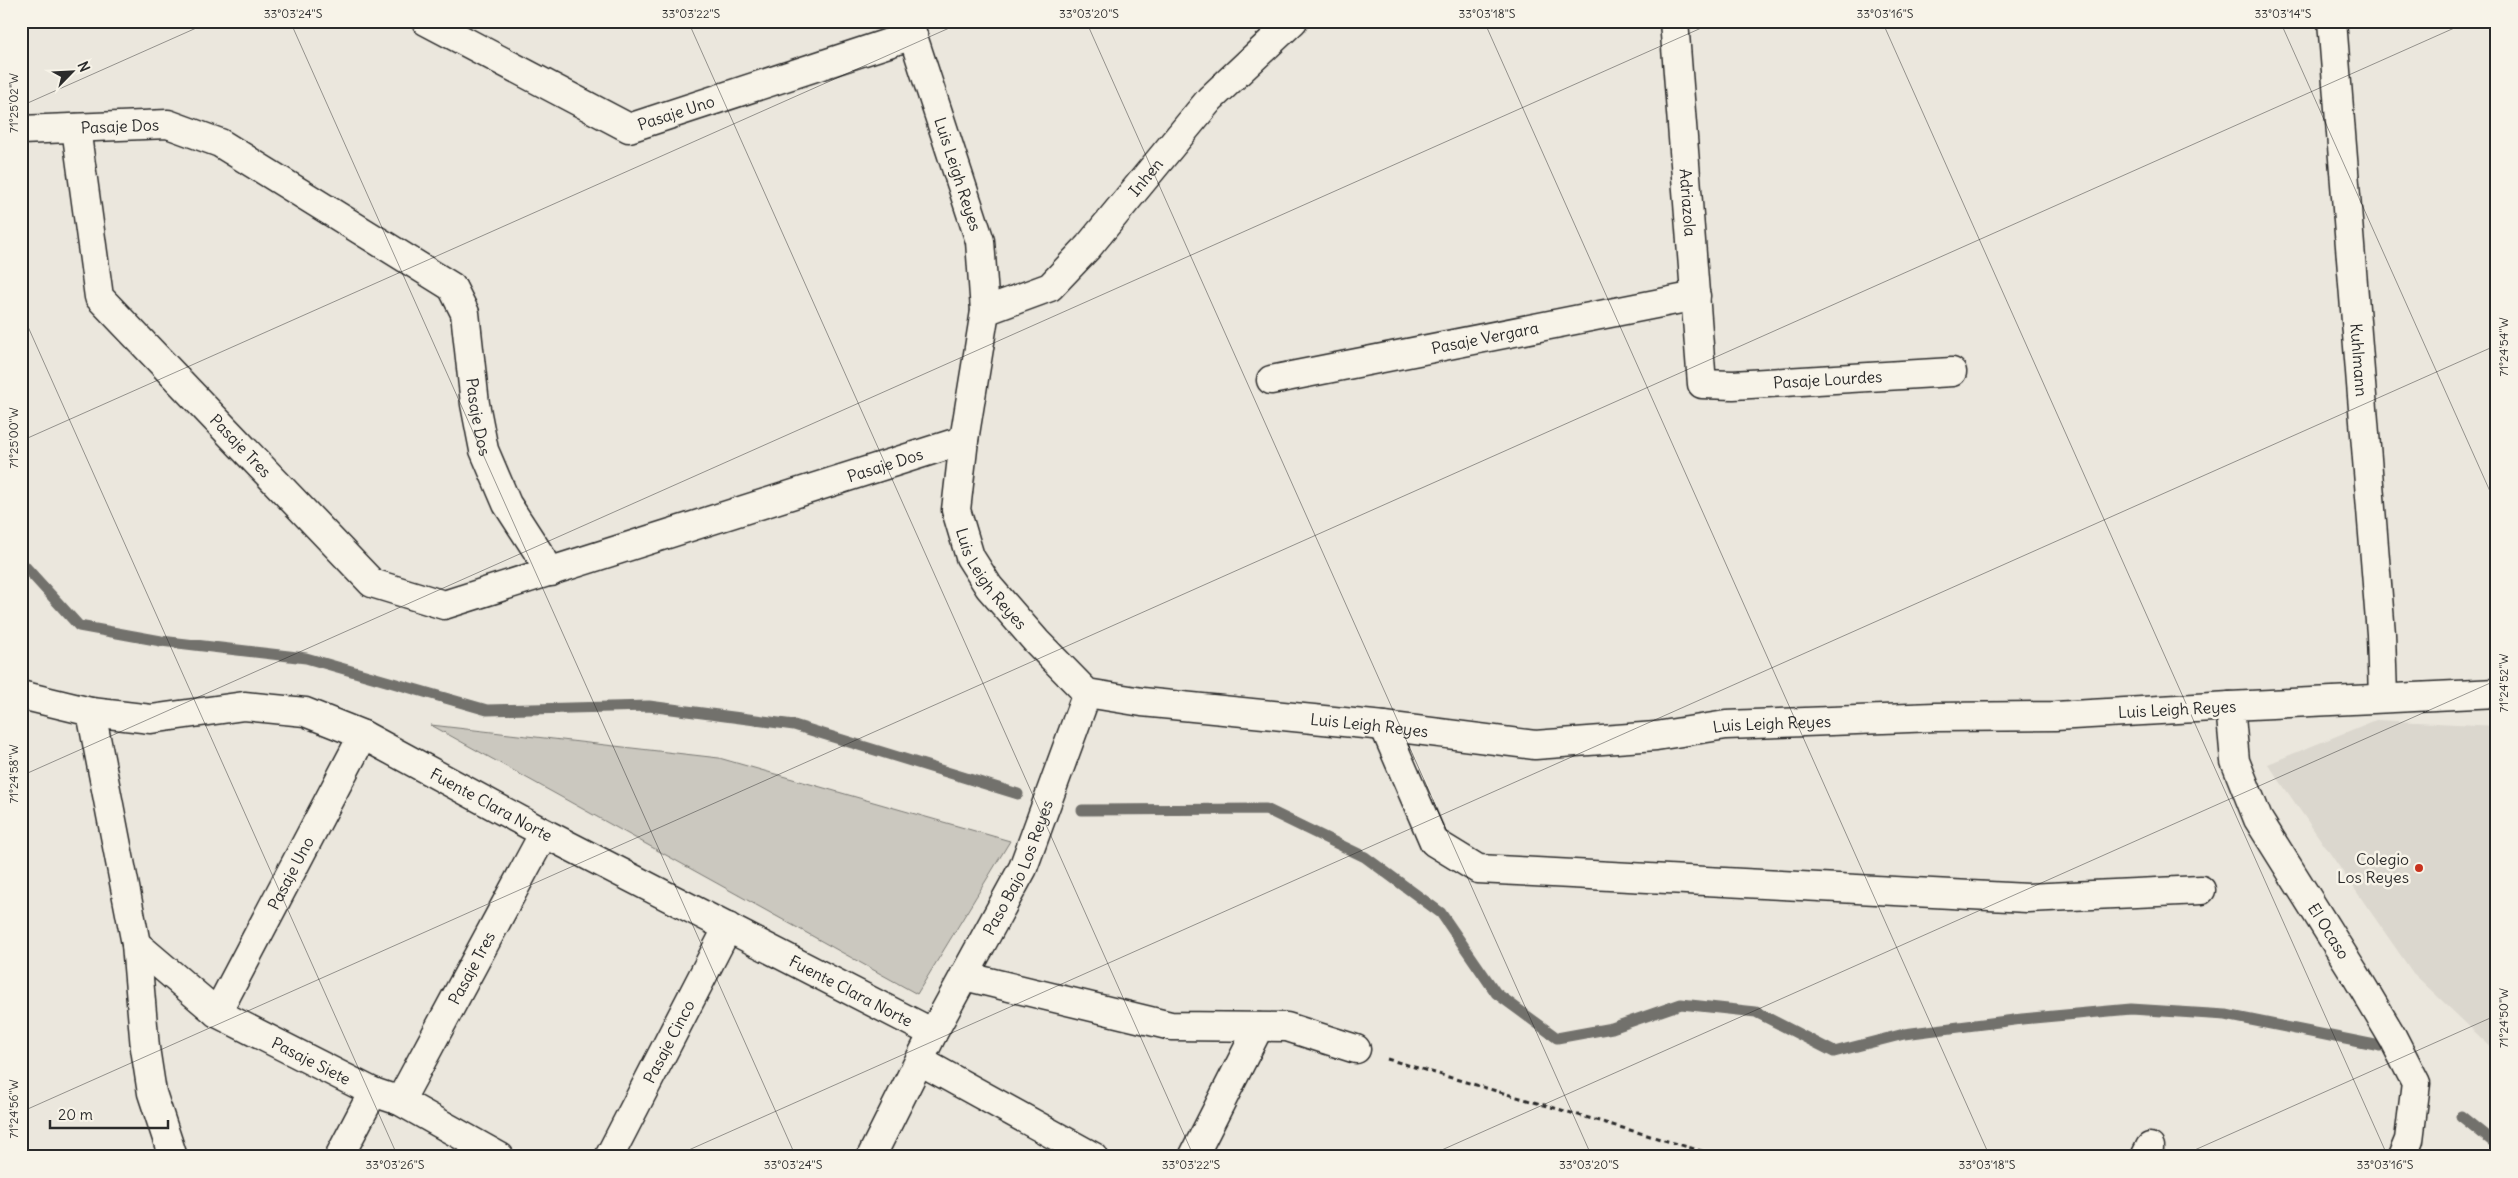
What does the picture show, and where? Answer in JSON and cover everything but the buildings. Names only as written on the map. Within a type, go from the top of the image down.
[{"type":"street","name":"Pasaje Uno","points":[[426,21],[629,128],[910,28]]},
{"type":"street","name":"Inhen","points":[[984,311],[1050,287],[1088,247],[1210,99],[1293,21]]},
{"type":"street","name":"Adriazola","points":[[1674,21],[1702,384]]},
{"type":"street","name":"Kuhlmann","points":[[2332,21],[2381,634],[2383,698]]},
{"type":"street","name":"Luis Leigh Reyes","points":[[910,28],[980,241],[984,311],[964,440],[956,510],[970,557],[989,587],[1036,641],[1087,694],[1142,702],[1384,726],[1535,745],[1656,736],[1726,725],[1934,717],[2055,716],[2383,698]]},
{"type":"street","name":"Pasaje Dos","points":[[21,130],[168,124],[220,142],[452,288],[465,313],[475,404],[484,450],[506,504],[551,572],[964,440]]},
{"type":"street","name":"Pasaje Tres","points":[[76,128],[99,297],[372,583],[444,605],[551,572]]},
{"type":"street","name":"Pasaje Vergara","points":[[1272,380],[1696,296]]},
{"type":"street","name":"Pasaje Lourdes","points":[[1702,384],[1733,385],[1952,372]]},
{"type":"street","points":[[2383,698],[2497,693]]},
{"type":"street","name":"Fuente Clara Norte","points":[[21,694],[90,712],[151,719],[244,706],[305,712],[363,735],[544,833],[933,1033]]},
{"type":"street","name":"Paso Bajo Los Reyes","points":[[871,1157],[933,1033],[1023,868],[1087,694]]},
{"type":"street","name":"El Ocaso","points":[[2230,706],[2235,760],[2258,818],[2356,974],[2393,1038],[2416,1083],[2409,1140],[2402,1157]]},
{"type":"street","points":[[90,712],[136,944],[145,1048],[152,1093],[173,1157]]},
{"type":"street","points":[[1384,726],[1434,842],[1478,870],[2027,898],[2201,890]]},
{"type":"street","name":"Pasaje Uno","points":[[217,1013],[363,735]]},
{"type":"street","name":"Pasaje Tres","points":[[400,1102],[544,833]]},
{"type":"street","name":"Pasaje Cinco","points":[[609,1157],[728,927]]},
{"type":"street","name":"Pasaje Siete","points":[[136,944],[217,1013],[373,1092],[400,1102],[500,1157]]},
{"type":"street","points":[[964,976],[1171,1026],[1287,1027],[1356,1049]]},
{"type":"street","points":[[1193,1157],[1259,1027]]},
{"type":"street","points":[[920,1061],[1094,1157]]},
{"type":"street","points":[[339,1157],[373,1092]]},
{"type":"path","points":[[1356,1049],[1458,1081],[1722,1157]]},
{"type":"shaded area","name":"Colegio Los Reyes","points":[[2376,720],[2497,726],[2497,1053],[2413,973],[2268,764]]},
{"type":"shaded area","points":[[431,725],[719,758],[1010,841],[917,994]]},
{"type":"waterway","points":[[21,562],[79,626],[161,641],[306,658],[487,710],[649,706],[794,725],[1018,794]]},
{"type":"waterway","points":[[1082,810],[1266,809],[1365,857],[1441,913],[1496,993],[1557,1038],[1612,1028],[1681,1004],[1756,1012],[1834,1052],[1904,1034],[2022,1019],[2131,1009],[2226,1015],[2380,1046]]},
{"type":"waterway","points":[[2461,1116],[2497,1145]]},
{"type":"place","name":"Colegio Los Reyes","points":[[2419,868]]}]
